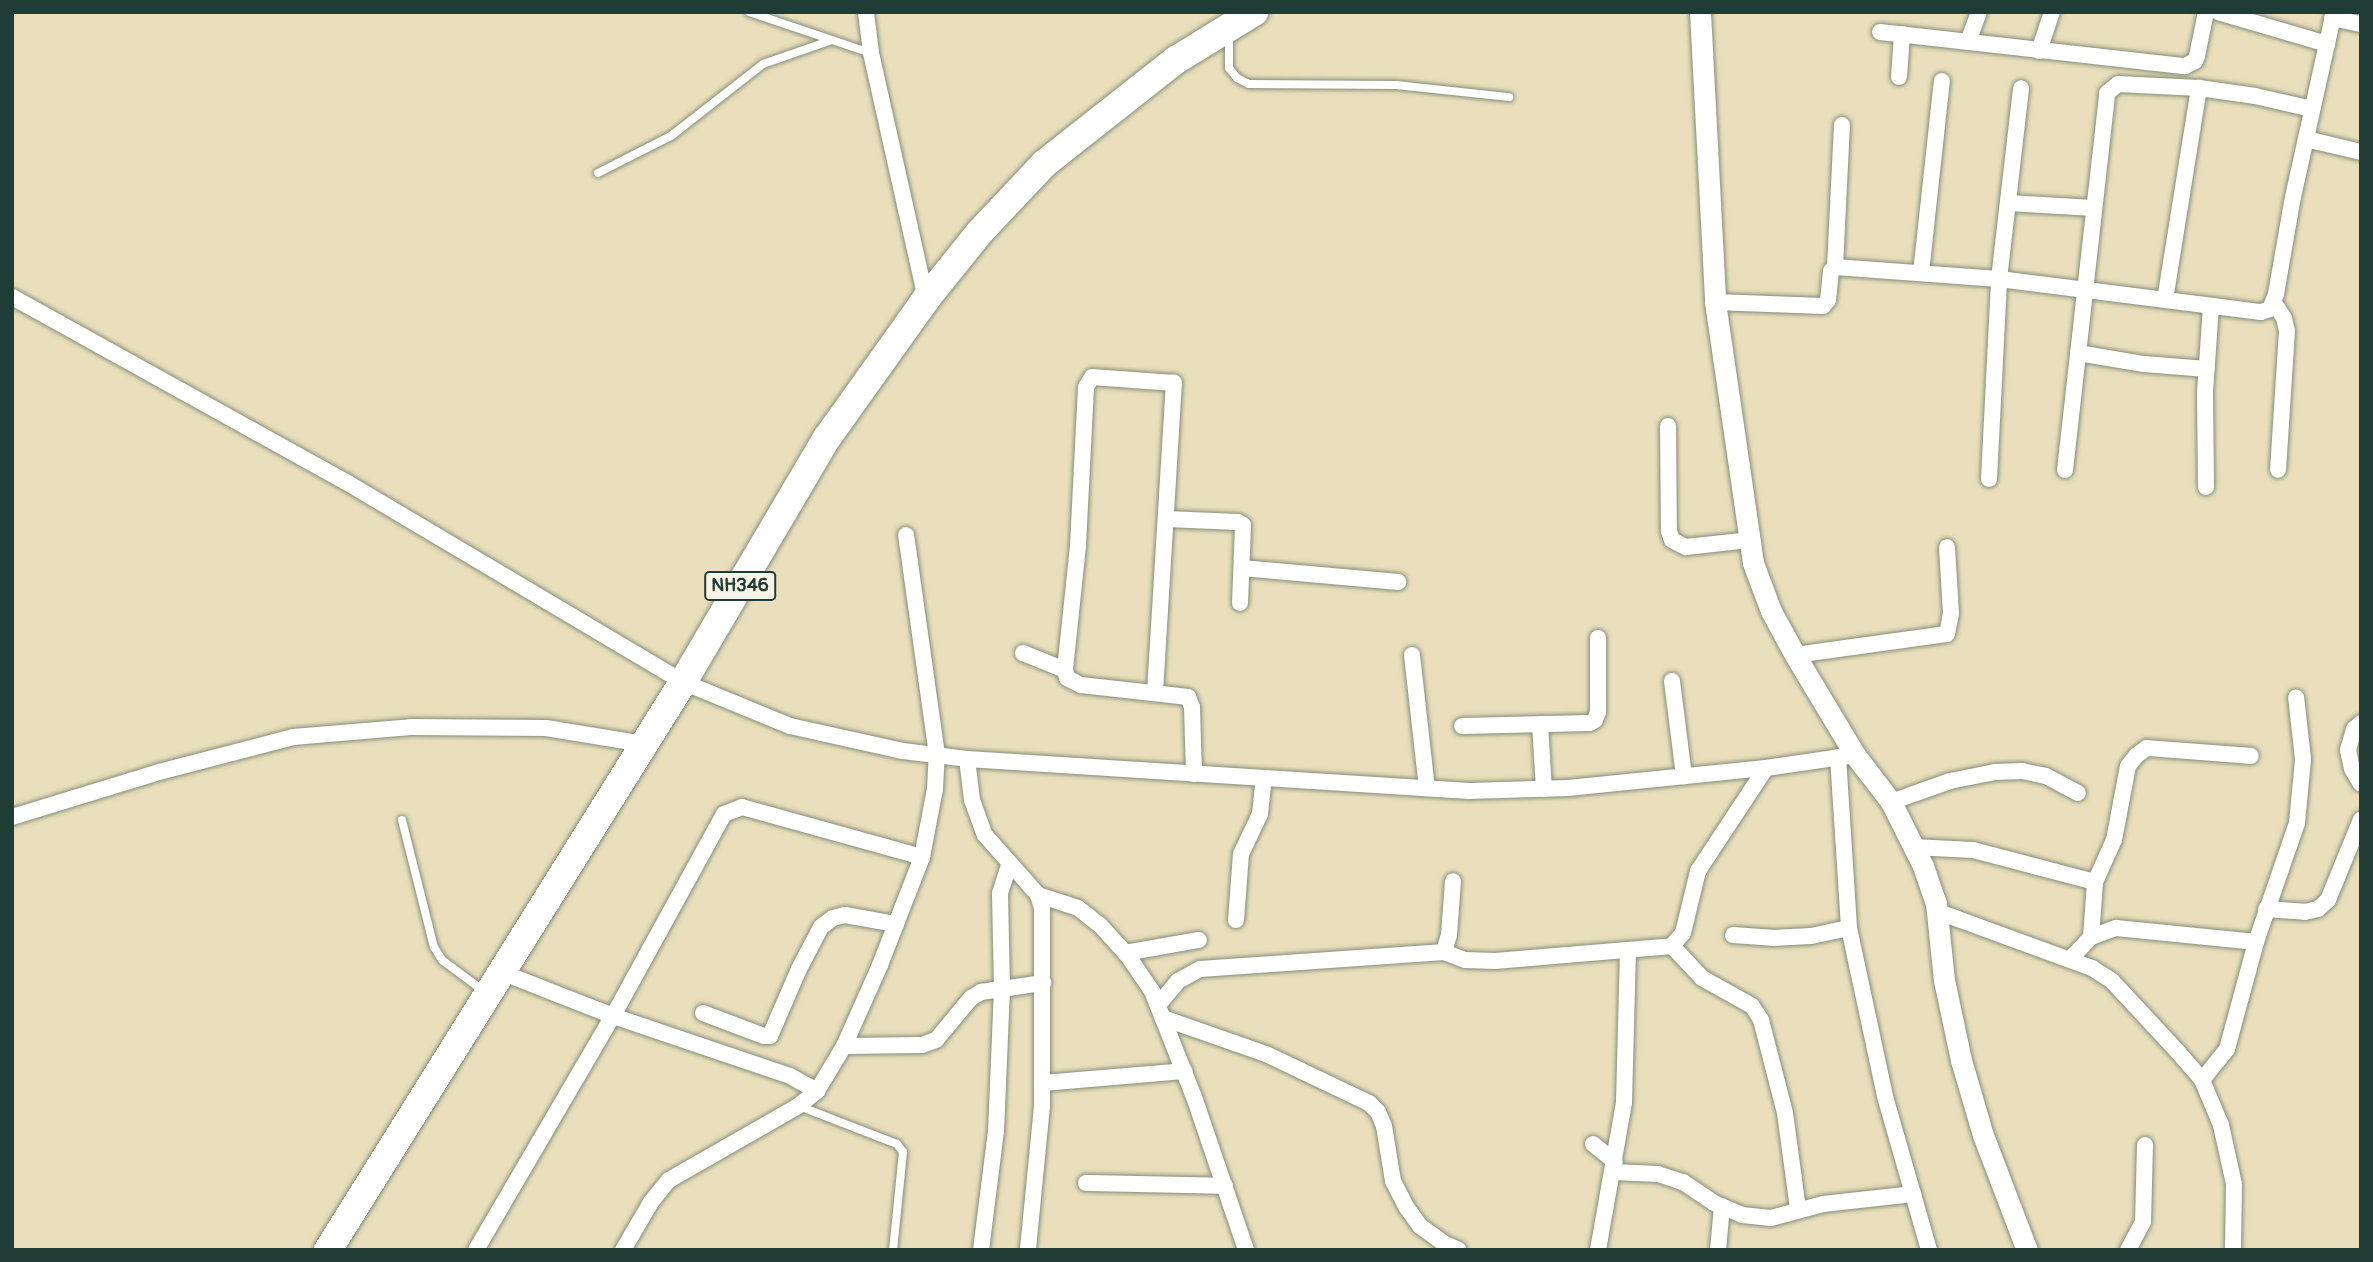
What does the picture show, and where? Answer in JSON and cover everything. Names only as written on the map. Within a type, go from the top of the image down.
[{"type":"highway","name":"NH346","points":[[328,1250],[683,682],[827,439],[926,299],[979,233],[1045,163],[1176,60],[1255,12]]},
{"type":"main road","points":[[1700,12],[1715,302],[1749,540],[1761,588],[1847,756],[1891,802],[1923,866],[1936,911],[1944,980],[1961,1060],[1983,1135],[2027,1250]]},
{"type":"street","points":[[866,12],[871,53],[926,299]]},
{"type":"street","points":[[1968,42],[1979,12]]},
{"type":"street","points":[[2039,51],[2052,12]]},
{"type":"street","points":[[1880,32],[2039,51],[2153,55],[2185,66],[2194,61],[2206,12]]},
{"type":"street","points":[[2218,12],[2327,44]]},
{"type":"street","points":[[1835,267],[1999,279],[2261,312],[2270,309],[2274,303],[2333,15],[2361,24]]},
{"type":"street","points":[[1899,77],[1902,34]]},
{"type":"street","points":[[1921,273],[1942,81]]},
{"type":"street","points":[[2065,470],[2107,93],[2111,86],[2129,84],[2199,89],[2255,96],[2312,109]]},
{"type":"street","points":[[1989,479],[1999,279],[2021,88]]},
{"type":"street","points":[[2165,300],[2199,89]]},
{"type":"street","points":[[1715,302],[1823,306],[1828,300],[1831,271],[1835,267],[1842,125]]},
{"type":"street","points":[[2306,139],[2361,152]]},
{"type":"street","points":[[2008,203],[2094,208]]},
{"type":"street","points":[[12,298],[346,482],[683,682],[790,726],[858,742],[967,759],[1427,789],[1544,789],[1766,768],[1847,756],[1849,928],[1886,1100],[1929,1250]]},
{"type":"street","points":[[2274,303],[2284,318],[2287,331],[2278,470]]},
{"type":"street","points":[[2206,487],[2207,369],[2211,306]]},
{"type":"street","points":[[2078,353],[2144,364],[2207,369]]},
{"type":"street","points":[[1155,692],[1174,383],[1092,377],[1086,387],[1078,546],[1065,670],[1067,678],[1082,685],[1155,692],[1183,694],[1191,701],[1194,774]]},
{"type":"street","points":[[1668,426],[1669,531],[1672,540],[1686,547],[1749,540]]},
{"type":"street","points":[[1166,519],[1241,522],[1244,527],[1240,603]]},
{"type":"street","points":[[623,1250],[651,1202],[669,1180],[798,1106],[817,1091],[844,1046],[896,924],[922,857],[934,800],[937,755],[906,535]]},
{"type":"street","points":[[1795,655],[1947,634],[1951,613],[1947,547]]},
{"type":"street","points":[[1241,568],[1398,582]]},
{"type":"street","points":[[1462,726],[1590,723],[1598,712],[1598,638]]},
{"type":"street","points":[[1023,653],[1065,670]]},
{"type":"street","points":[[1412,655],[1427,789]]},
{"type":"street","points":[[1672,681],[1684,776]]},
{"type":"street","points":[[2202,1080],[2227,1049],[2266,909],[2297,823],[2301,802],[2302,760],[2296,697]]},
{"type":"street","points":[[2361,723],[2354,729],[2348,750],[2352,769],[2361,784]]},
{"type":"street","points":[[1540,724],[1544,789]]},
{"type":"street","points":[[12,817],[159,772],[293,737],[411,727],[546,728],[643,744]]},
{"type":"street","points":[[2091,937],[2095,882],[2114,840],[2128,766],[2137,755],[2147,748],[2251,756]]},
{"type":"street","points":[[967,759],[972,800],[985,835],[1009,866],[1038,895],[1078,908],[1100,925],[1153,991],[1184,1071],[1246,1250]]},
{"type":"street","points":[[1160,1012],[1178,981],[1200,969],[1444,952],[1465,960],[1495,961],[1672,946],[1683,933],[1698,872],[1766,768]]},
{"type":"street","points":[[1891,802],[1950,781],[1995,772],[2022,771],[2046,776],[2078,793]]},
{"type":"street","points":[[1236,920],[1241,854],[1260,814],[1264,778]]},
{"type":"street","points":[[482,1247],[724,814],[743,807],[922,857]]},
{"type":"street","points":[[2266,909],[2305,912],[2318,909],[2328,900],[2361,819]]},
{"type":"street","points":[[1913,846],[1973,850],[2095,882]]},
{"type":"street","points":[[981,1250],[996,1132],[1002,989],[1000,893],[1009,866]]},
{"type":"street","points":[[1444,952],[1449,935],[1453,881]]},
{"type":"street","points":[[1028,1250],[1042,1083],[1043,927],[1038,895]]},
{"type":"street","points":[[1936,911],[2070,959],[2112,981],[2202,1080],[2221,1125],[2234,1184],[2233,1250]]},
{"type":"street","points":[[704,1013],[770,1036],[821,927],[833,918],[845,915],[896,924]]},
{"type":"street","points":[[1733,935],[1798,937],[1849,928]]},
{"type":"street","points":[[2070,959],[2091,937],[2116,928],[2256,942]]},
{"type":"street","points":[[1125,953],[1199,940]]},
{"type":"street","points":[[1672,946],[1702,978],[1752,1006],[1761,1020],[1784,1113],[1798,1209]]},
{"type":"street","points":[[1598,1250],[1614,1167],[1627,1073],[1628,951]]},
{"type":"street","points":[[495,983],[613,1016],[790,1076],[817,1091]]},
{"type":"street","points":[[844,1046],[922,1045],[936,1040],[971,998],[981,992],[1043,983]]},
{"type":"street","points":[[1160,1012],[1266,1054],[1369,1103],[1378,1112],[1384,1126],[1393,1181],[1406,1208],[1420,1226],[1458,1250]]},
{"type":"street","points":[[1042,1083],[1184,1071]]},
{"type":"street","points":[[1593,1144],[1614,1167],[1658,1174],[1683,1182],[1742,1215],[1771,1218],[1798,1209],[1913,1194]]},
{"type":"street","points":[[2128,1250],[2143,1222],[2145,1145]]},
{"type":"street","points":[[1086,1183],[1225,1186]]},
{"type":"street","points":[[1718,1250],[1722,1206]]},
{"type":"lane","points":[[749,12],[871,53]]},
{"type":"lane","points":[[1229,29],[1229,68],[1237,78],[1249,84],[1396,85],[1509,97]]},
{"type":"lane","points":[[598,173],[671,136],[762,64],[832,40]]},
{"type":"lane","points":[[402,820],[434,947],[442,960],[495,983]]},
{"type":"lane","points":[[798,1106],[897,1144],[903,1152],[893,1250]]}]
